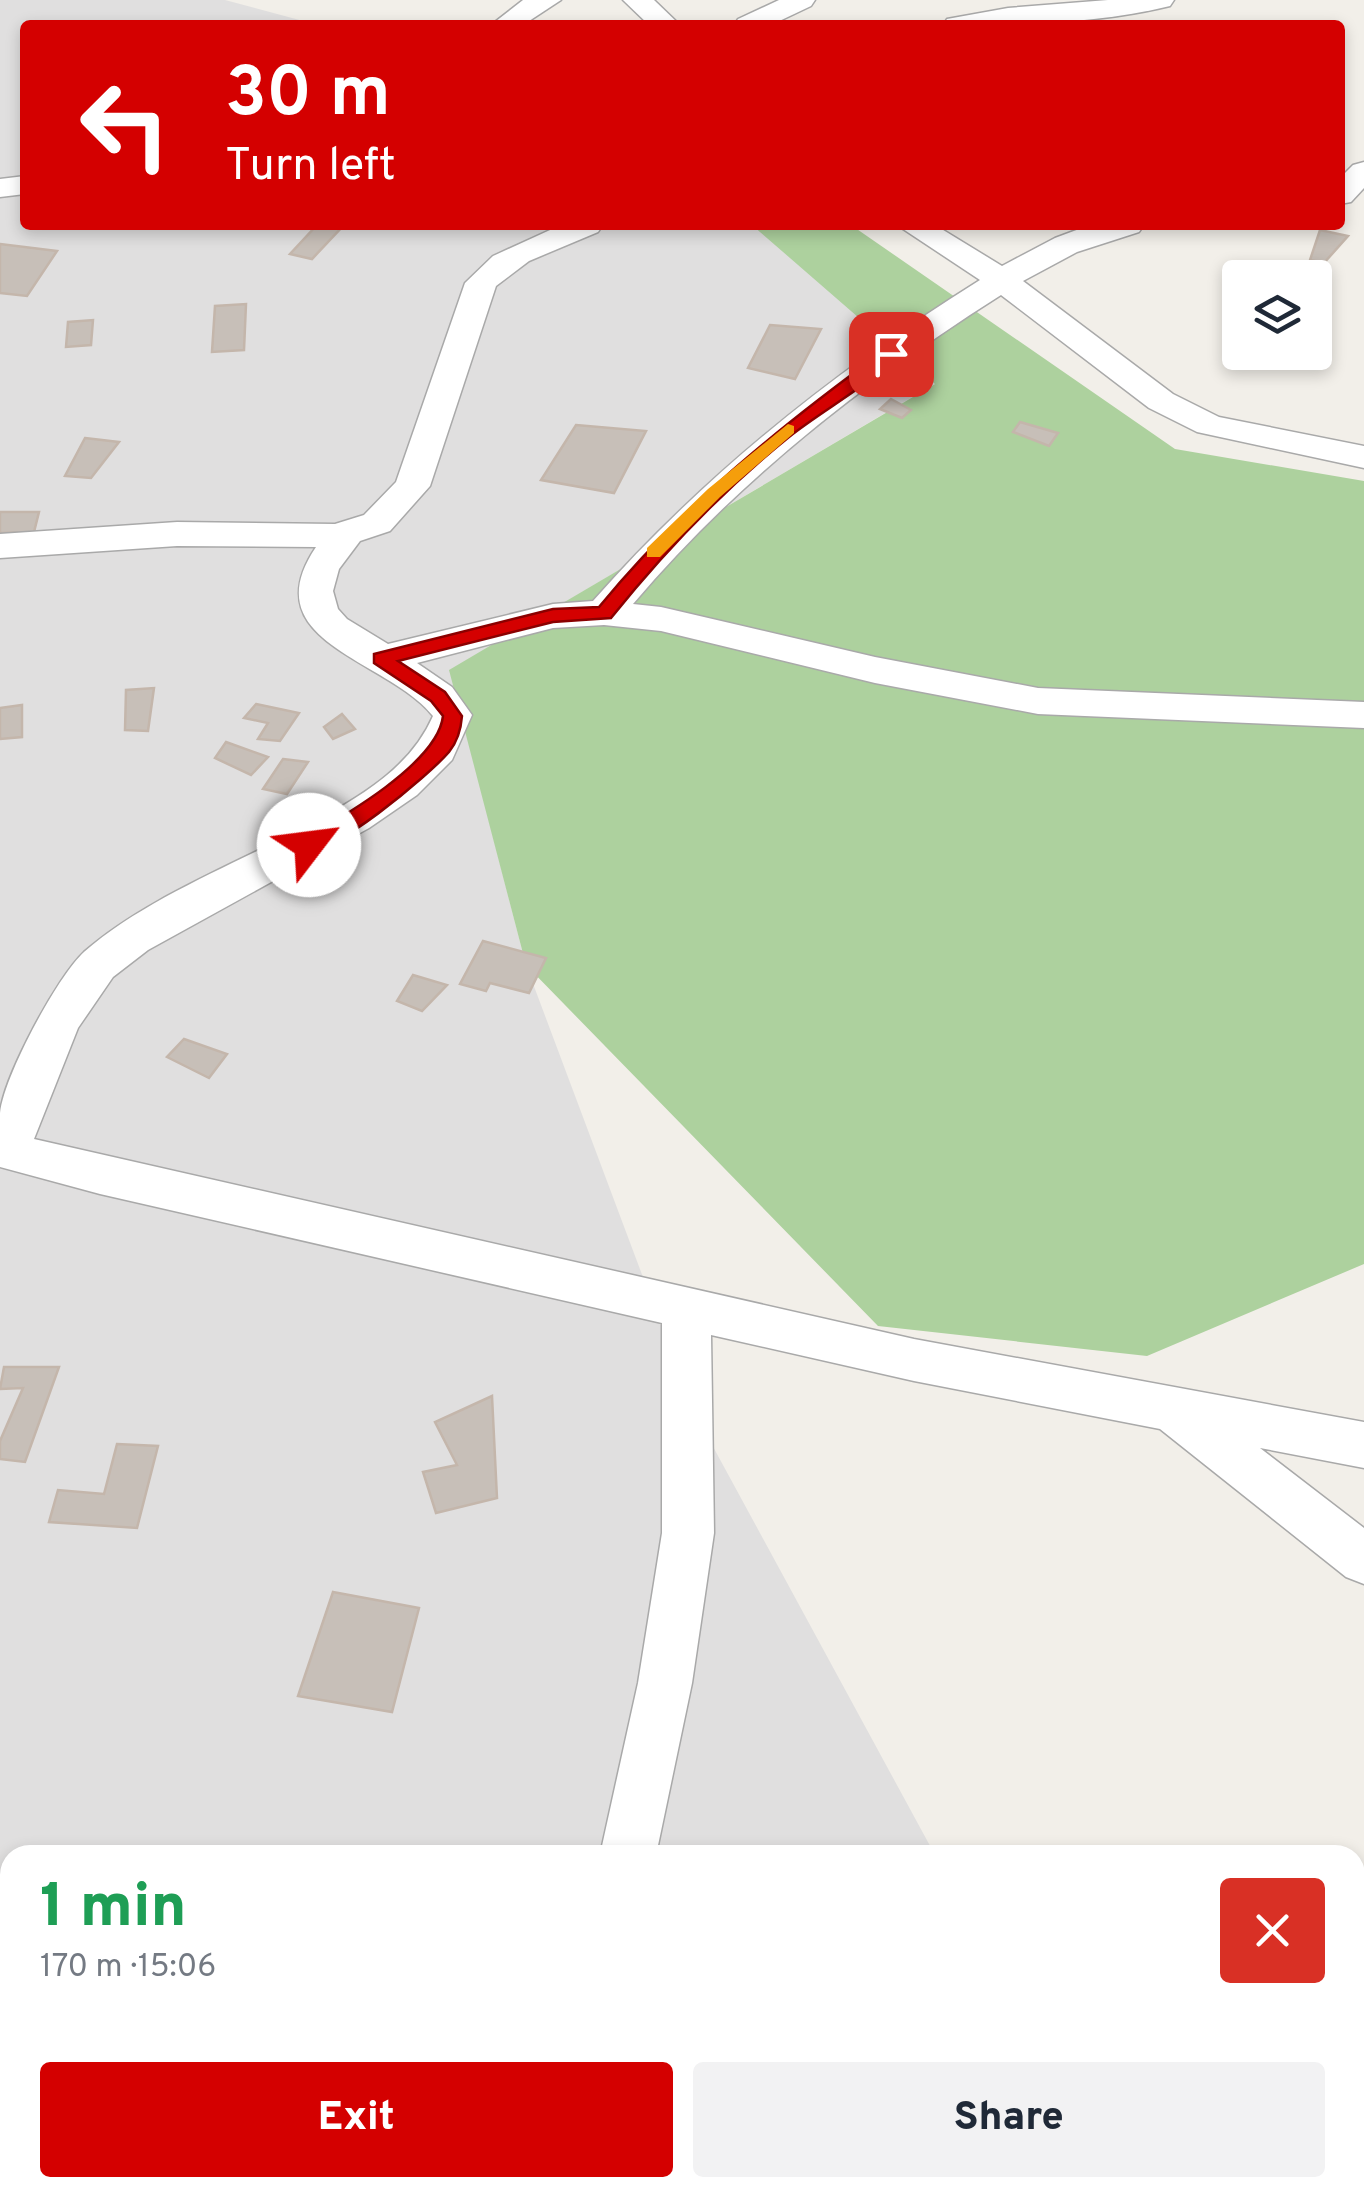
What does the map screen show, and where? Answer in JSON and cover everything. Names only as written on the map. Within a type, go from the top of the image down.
[{"type":"street","points":[[513,20],[547,0]]},
{"type":"street","points":[[637,0],[660,20]]},
{"type":"street","points":[[759,20],[801,0]]},
{"type":"street","points":[[986,20],[1126,8],[1160,0]]},
{"type":"street","points":[[1345,190],[1364,171]]},
{"type":"street","points":[[0,546],[178,534],[346,534],[377,523],[412,486],[482,284],[497,265],[516,253],[574,230]]},
{"type":"street","points":[[921,230],[1002,280],[1062,330],[1161,401],[1208,425],[1364,457]]},
{"type":"street","points":[[604,613],[655,551],[782,433],[914,336],[1052,248],[1100,230]]},
{"type":"street","points":[[346,534],[315,579],[315,598],[321,614],[334,628],[438,696],[452,716],[451,730],[443,746],[357,818],[285,859],[182,908],[122,944],[96,967],[78,992],[49,1048],[4,1149],[100,1175],[914,1360],[1364,1445]]},
{"type":"street","points":[[381,658],[553,616],[604,613],[661,619],[875,670],[1038,701],[1364,715]]},
{"type":"street","points":[[630,1845],[664,1682],[688,1534],[686,1307]]},
{"type":"street","points":[[1173,1409],[1304,1517],[1364,1560]]},
{"type":"shaded area","points":[[0,0],[225,0],[299,20],[20,20],[20,230],[781,230],[936,383],[450,670],[526,965],[692,1408],[930,1845],[0,1845]]},
{"type":"green space","points":[[758,230],[858,230],[1175,449],[1364,481],[1364,1264],[1147,1356],[878,1326],[526,965],[449,670],[935,384]]},
{"type":"building","points":[[312,230],[339,230],[312,259],[290,254]]},
{"type":"building","points":[[1320,230],[1348,236],[1327,260],[1310,260]]},
{"type":"building","points":[[0,244],[57,251],[27,296],[0,293]]},
{"type":"building","points":[[246,304],[244,350],[212,352],[215,306]]},
{"type":"building","points":[[93,320],[91,345],[66,347],[68,322]]},
{"type":"building","points":[[770,325],[821,329],[795,379],[748,368]]},
{"type":"building","points":[[891,399],[911,410],[902,418],[880,409]]},
{"type":"building","points":[[1020,422],[1058,433],[1049,446],[1013,432]]},
{"type":"building","points":[[576,425],[646,431],[614,493],[541,480]]},
{"type":"building","points":[[85,438],[119,442],[91,478],[65,476]]},
{"type":"building","points":[[0,512],[39,512],[34,532],[0,533]]},
{"type":"building","points":[[154,688],[148,731],[125,730],[126,690]]},
{"type":"building","points":[[256,704],[299,713],[280,741],[258,739],[268,723],[244,718]]},
{"type":"building","points":[[22,705],[22,737],[0,739],[0,708]]},
{"type":"building","points":[[342,714],[355,729],[333,739],[324,727]]},
{"type":"building","points":[[226,742],[268,757],[251,775],[215,758]]},
{"type":"building","points":[[283,759],[308,762],[287,794],[263,789]]},
{"type":"building","points":[[483,941],[546,958],[529,993],[490,983],[486,991],[460,984]]},
{"type":"building","points":[[413,975],[447,985],[422,1011],[397,1001]]},
{"type":"building","points":[[184,1039],[227,1054],[209,1078],[167,1057]]},
{"type":"building","points":[[4,1367],[59,1367],[25,1462],[0,1459],[0,1441],[23,1388],[0,1389]]},
{"type":"building","points":[[492,1396],[497,1498],[436,1513],[423,1472],[457,1465],[435,1422]]},
{"type":"building","points":[[117,1444],[158,1446],[137,1528],[49,1522],[58,1490],[104,1494]]},
{"type":"building","points":[[333,1592],[419,1608],[392,1712],[298,1696]]},
{"type":"slow traffic","points":[[654,552],[788,429]]},
{"type":"route","points":[[309,845],[357,818],[409,777],[443,746],[451,730],[452,716],[438,696],[381,658],[553,616],[604,613],[655,551],[714,493],[782,433],[891,354]]}]
